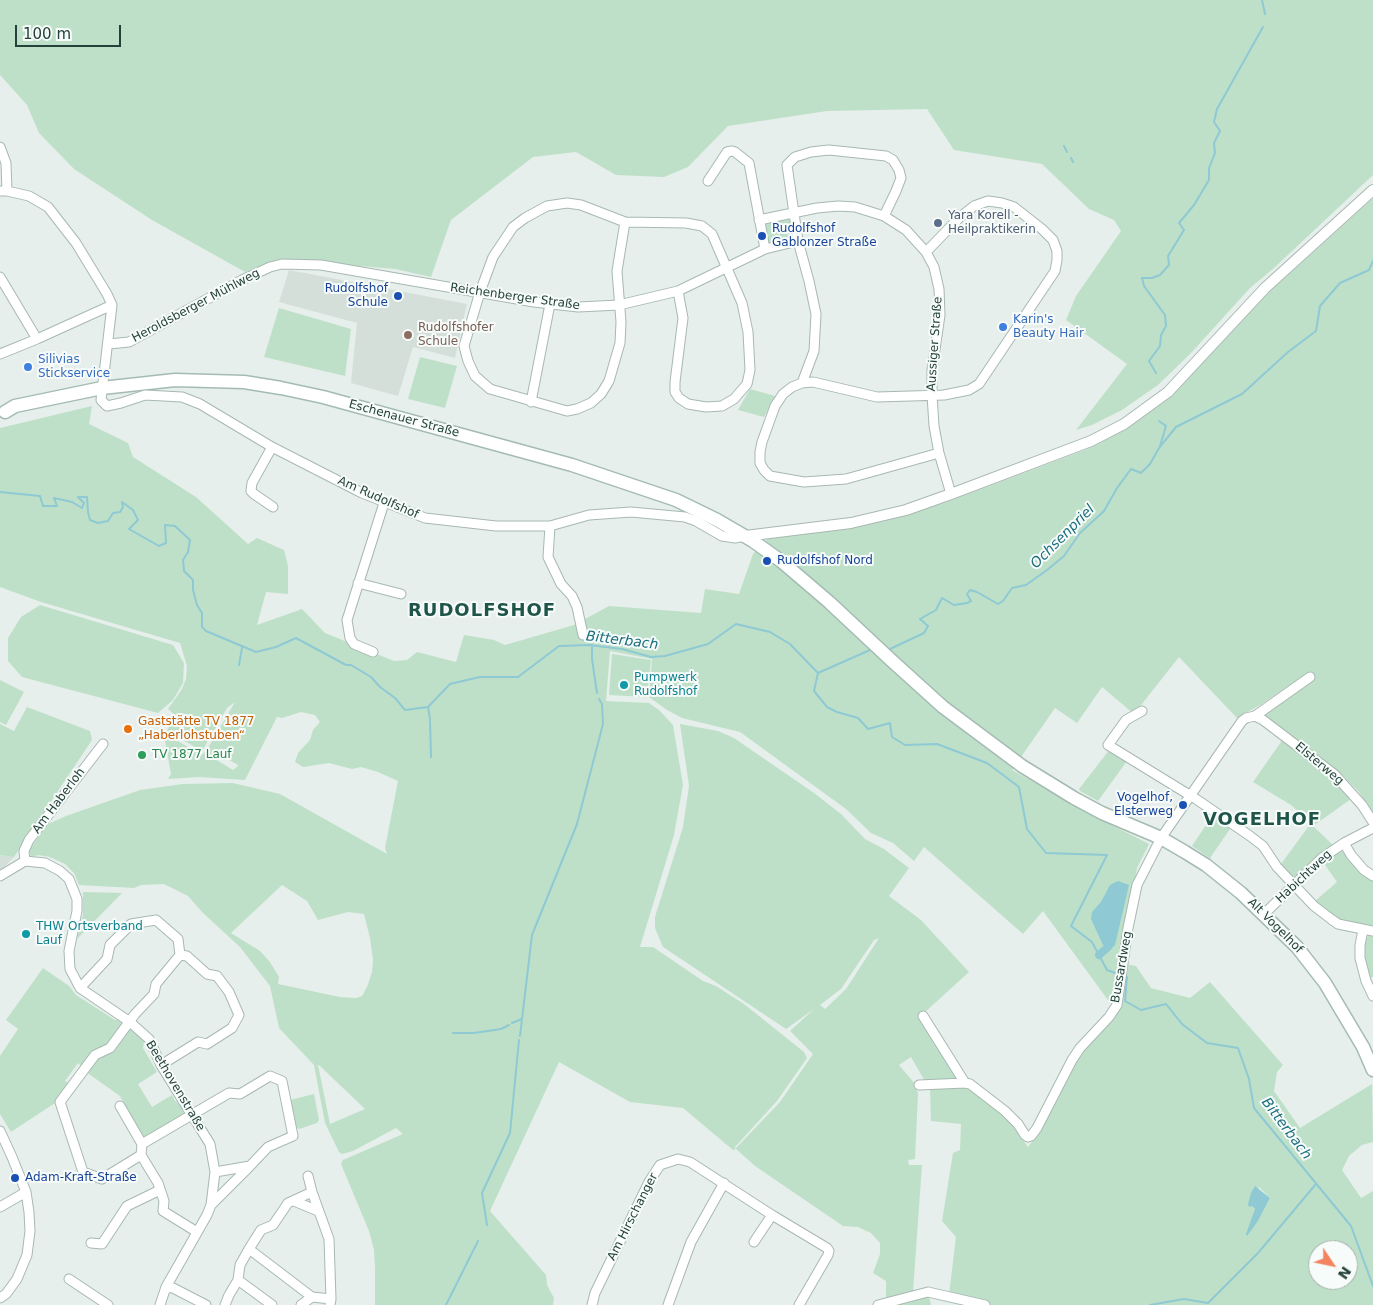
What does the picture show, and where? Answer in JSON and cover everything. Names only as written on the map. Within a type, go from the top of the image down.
[{"type":"main road","name":"Eschenauer Straße","points":[[2,413],[15,406],[37,401],[48,401],[102,388],[175,380],[244,382],[323,397],[572,465],[676,500],[745,536],[777,558],[830,602],[943,707],[1022,766],[1074,798],[1160,838]]},
{"type":"main road","name":"Alt Vogelhof","points":[[1160,838],[1186,851],[1235,888],[1297,947],[1325,983],[1363,1047],[1373,1070]]},
{"type":"street","points":[[0,147],[6,163],[4,190],[28,196],[48,207],[76,243],[112,305],[109,344],[102,388]]},
{"type":"street","points":[[802,383],[814,351],[816,314],[798,242],[787,166],[795,157],[811,152],[829,150],[886,156],[892,160],[899,170],[901,178],[884,216]]},
{"type":"street","points":[[708,182],[727,152],[735,152],[749,164],[765,249]]},
{"type":"street","points":[[745,536],[851,523],[906,510],[1091,441],[1139,414],[1168,392],[1265,288],[1373,190]]},
{"type":"street","points":[[926,252],[966,212],[974,206],[988,201],[1014,207],[1053,240],[1057,251],[1055,271],[979,384],[969,390],[932,396],[877,397],[812,382],[802,383],[792,387],[783,394],[775,406],[760,452],[760,463],[770,476],[804,482],[846,479],[939,453]]},
{"type":"street","points":[[625,222],[617,271],[621,322],[620,343],[609,381],[601,394],[591,403],[567,411],[490,389],[475,376],[464,346],[480,292],[493,257],[513,227],[547,206],[567,202],[581,205],[625,222],[686,223],[702,226],[712,234],[742,303],[748,332],[750,370],[747,384],[734,399],[722,406],[706,407],[688,404],[679,398],[675,392],[683,318],[678,291]]},
{"type":"street","name":"Aussiger Straße","points":[[759,220],[793,212],[838,206],[855,207],[884,216],[906,230],[926,252],[934,266],[939,288],[940,315],[932,370],[934,426],[939,453],[951,494]]},
{"type":"street","name":"Reichenberger Straße","points":[[282,264],[330,267],[578,307],[619,305],[678,291],[765,249],[798,242]]},
{"type":"street","name":"Heroldsberger Mühlweg","points":[[109,344],[129,342],[242,280],[270,267],[282,264]]},
{"type":"street","points":[[0,277],[37,339]]},
{"type":"street","points":[[531,402],[550,304]]},
{"type":"street","points":[[0,354],[112,305]]},
{"type":"street","name":"Am Rudolfshof","points":[[102,388],[101,400],[108,406],[146,395],[182,397],[200,404],[272,448],[362,493],[425,518],[504,526],[550,526],[589,515],[631,512],[685,517],[722,536],[734,538],[745,536]]},
{"type":"street","points":[[272,448],[252,482],[251,490],[273,507]]},
{"type":"street","points":[[373,652],[354,644],[350,638],[347,620],[384,502]]},
{"type":"street","points":[[550,526],[548,557],[561,584],[572,596],[577,607],[583,635]]},
{"type":"street","points":[[358,583],[401,594]]},
{"type":"street","points":[[1160,838],[1242,721],[1255,716],[1310,677]]},
{"type":"street","points":[[1142,711],[1126,720],[1108,745],[1263,846],[1277,867],[1314,906],[1338,924],[1373,931]]},
{"type":"street","name":"Elsterweg","points":[[1255,716],[1334,774],[1362,805],[1373,822]]},
{"type":"street","name":"Am Haberloh","points":[[25,861],[24,851],[29,840],[103,744]]},
{"type":"street","name":"Habichtweg","points":[[1264,914],[1322,858],[1344,843],[1373,828]]},
{"type":"street","name":"Bussardweg","points":[[965,1083],[970,1084],[998,1106],[1018,1124],[1025,1135],[1031,1136],[1080,1048],[1109,1017],[1117,1005],[1136,885],[1160,838]]},
{"type":"street","points":[[1344,843],[1355,860],[1373,876]]},
{"type":"street","points":[[0,876],[25,861],[45,863],[60,870],[69,879],[77,899],[77,910],[69,951],[70,969],[80,988],[107,959],[110,945],[131,924],[156,920],[178,939],[180,955],[156,984],[154,994],[110,1048],[95,1055],[60,1102],[83,1172],[102,1180],[141,1155]]},
{"type":"street","points":[[1363,930],[1360,958],[1366,981],[1373,996]]},
{"type":"street","points":[[162,1065],[198,1042],[207,1044],[232,1028],[239,1015],[229,992],[217,976],[207,974],[187,956],[180,955]]},
{"type":"street","name":"Beethovenstraße","points":[[80,988],[130,1022],[149,1039],[162,1065],[210,1144],[216,1172],[211,1205],[166,1287],[160,1305]]},
{"type":"street","points":[[919,1085],[965,1083],[924,1016]]},
{"type":"street","points":[[142,1144],[229,1093],[240,1094],[270,1076],[282,1081],[293,1136],[268,1147],[211,1205]]},
{"type":"street","points":[[120,1106],[142,1144],[141,1155],[158,1184],[164,1201],[163,1211],[197,1232]]},
{"type":"street","points":[[0,1131],[26,1192],[30,1231],[27,1255],[17,1279],[6,1294],[0,1298]]},
{"type":"street","name":"Am Hirschanger","points":[[592,1305],[595,1292],[649,1182],[660,1164],[678,1159],[690,1162],[827,1248],[829,1251],[799,1305]]},
{"type":"street","points":[[216,1172],[250,1166]]},
{"type":"street","points":[[249,1249],[312,1297],[330,1302],[329,1240],[308,1176]]},
{"type":"street","points":[[668,1305],[691,1242],[724,1183]]},
{"type":"street","points":[[91,1243],[102,1244],[127,1206],[160,1190]]},
{"type":"street","points":[[0,1207],[26,1192]]},
{"type":"street","points":[[225,1305],[238,1280],[240,1265],[261,1230],[273,1225],[288,1203],[312,1192]]},
{"type":"street","points":[[294,1201],[318,1211]]},
{"type":"street","points":[[754,1242],[772,1215]]},
{"type":"street","points":[[69,1279],[108,1305]]},
{"type":"street","points":[[238,1280],[272,1305]]},
{"type":"street","points":[[166,1287],[173,1288],[206,1305]]},
{"type":"street","points":[[878,1305],[928,1292],[981,1304]]},
{"type":"street","points":[[301,1305],[312,1297]]},
{"type":"shaded area","name":"Rudolfshofer Schule","points":[[289,270],[467,304],[455,358],[413,347],[398,396],[351,383],[357,323],[279,302]]},
{"type":"shaded area","points":[[0,855],[14,857],[0,871]]},
{"type":"green space","points":[[0,0],[1373,0],[1373,175],[1274,268],[1250,288],[1191,353],[1158,385],[1122,410],[1092,425],[1076,430],[1127,364],[1066,320],[1076,296],[1121,231],[1114,220],[1089,209],[1042,164],[954,150],[927,109],[827,111],[728,126],[688,167],[664,177],[616,175],[576,152],[533,157],[451,220],[431,277],[395,269],[279,259],[245,272],[152,220],[74,169],[39,133],[27,105],[0,75]]},
{"type":"green space","points":[[1373,198],[1373,815],[1359,792],[1335,768],[1262,715],[1314,674],[1310,671],[1260,705],[1237,718],[1179,657],[1134,714],[1102,687],[1077,723],[1055,708],[1012,770],[1094,816],[1149,844],[1137,868],[1113,1007],[1043,911],[1023,934],[924,847],[914,861],[893,843],[871,833],[846,809],[740,732],[682,718],[649,697],[652,659],[610,651],[606,701],[649,703],[659,710],[673,725],[683,785],[674,835],[640,947],[653,947],[703,981],[716,986],[744,1004],[804,1052],[807,1058],[777,1101],[735,1149],[780,1102],[813,1054],[790,1031],[814,1009],[786,1029],[663,947],[655,928],[655,917],[683,827],[689,786],[680,724],[718,731],[734,738],[814,793],[841,814],[865,839],[884,849],[909,868],[889,896],[921,920],[969,972],[924,1013],[960,1082],[926,1083],[911,1057],[899,1065],[916,1085],[918,1094],[915,1159],[908,1160],[909,1165],[922,1165],[913,1292],[886,1300],[886,1281],[873,1273],[880,1254],[880,1243],[871,1233],[858,1227],[843,1226],[755,1166],[736,1149],[733,1150],[683,1108],[630,1102],[559,1062],[490,1211],[546,1275],[547,1285],[554,1298],[553,1305],[375,1305],[374,1250],[369,1231],[341,1164],[343,1160],[403,1134],[396,1128],[353,1151],[342,1154],[339,1152],[325,1123],[314,1065],[279,1028],[270,986],[240,947],[203,913],[188,896],[164,884],[141,885],[134,888],[79,885],[74,873],[65,864],[50,857],[38,855],[31,857],[29,851],[46,825],[66,816],[140,790],[183,784],[233,783],[280,794],[387,854],[385,848],[398,781],[361,767],[352,769],[329,763],[303,767],[295,762],[298,753],[310,740],[313,730],[320,722],[315,715],[301,712],[282,718],[277,717],[245,780],[199,777],[168,779],[171,774],[163,730],[167,735],[202,755],[235,702],[227,708],[202,751],[167,731],[175,715],[168,709],[182,689],[186,679],[187,666],[180,643],[41,602],[0,587],[0,428],[92,406],[89,424],[128,443],[133,457],[196,497],[248,544],[257,538],[284,550],[288,566],[288,594],[266,592],[257,625],[302,609],[325,633],[394,661],[407,660],[417,652],[456,662],[464,635],[494,640],[505,645],[574,625],[609,606],[701,613],[705,589],[739,594],[753,554],[771,535],[857,527],[899,516],[947,502],[1085,450],[1128,427],[1171,396],[1245,314]],"holes":[[[215,752],[238,766],[233,770],[215,759]],[[282,885],[307,901],[318,920],[348,912],[364,914],[373,960],[372,972],[367,987],[362,996],[356,998],[340,997],[278,984],[279,977],[270,962],[260,951],[231,933]],[[879,938],[846,989],[825,1009],[820,1005],[841,989],[874,940]],[[318,1065],[365,1109],[330,1124]]]},
{"type":"green space","points":[[787,218],[792,222],[794,234],[792,239],[774,244],[769,243],[764,226],[766,223]]},
{"type":"green space","points":[[279,308],[351,329],[345,376],[264,357]]},
{"type":"green space","points":[[420,357],[457,366],[445,408],[408,399]]},
{"type":"green space","points":[[750,389],[775,396],[764,417],[738,410]]},
{"type":"green space","points":[[40,605],[173,645],[184,663],[183,683],[173,700],[158,713],[22,677],[8,661],[8,638],[21,617]]},
{"type":"green space","points":[[612,654],[651,660],[647,697],[609,695]]},
{"type":"green space","points":[[0,680],[24,692],[6,725],[0,722]]},
{"type":"green space","points":[[27,707],[90,731],[92,740],[14,857],[0,855],[0,724],[14,731]]},
{"type":"green space","points":[[1283,739],[1345,791],[1351,799],[1313,826],[1333,845],[1298,877],[1292,876],[1281,864],[1311,823],[1291,805],[1253,782]]},
{"type":"green space","points":[[1110,749],[1127,761],[1098,801],[1079,789]]},
{"type":"green space","points":[[1212,816],[1230,829],[1210,858],[1192,846]]},
{"type":"green space","points":[[1339,851],[1344,852],[1363,875],[1373,880],[1373,928],[1339,919],[1315,901],[1337,882],[1323,862]]},
{"type":"green space","points":[[83,892],[122,893],[77,939],[83,915]]},
{"type":"green space","points":[[1370,934],[1373,935],[1373,977],[1368,978],[1363,950],[1365,940]]},
{"type":"green space","points":[[1125,964],[1136,966],[1151,988],[1190,998],[1210,982],[1283,1065],[1277,1072],[1274,1091],[1300,1128],[1372,1084],[1373,1142],[1362,1145],[1349,1156],[1342,1170],[1361,1198],[1373,1191],[1373,1305],[988,1305],[949,1295],[956,1237],[942,1221],[953,1153],[960,1150],[961,1124],[931,1121],[930,1088],[967,1086],[1001,1113],[1028,1147],[1035,1138],[1062,1082],[1081,1049],[1114,1015]],"holes":[[[1259,1187],[1270,1198],[1258,1221],[1246,1234],[1253,1219],[1255,1209],[1252,1206]]]},
{"type":"green space","points":[[43,968],[69,986],[76,995],[115,1020],[118,1020],[122,1023],[122,1027],[109,1046],[96,1050],[81,1066],[78,1063],[65,1081],[68,1083],[58,1101],[11,1132],[0,1114],[0,1056],[18,1029],[6,1020]]},
{"type":"green space","points":[[128,1030],[133,1030],[144,1042],[143,1048],[157,1072],[138,1084],[152,1107],[172,1095],[185,1111],[182,1116],[146,1136],[142,1136],[120,1096],[86,1072],[97,1057],[109,1054]]},
{"type":"green space","points":[[314,1094],[319,1120],[317,1123],[299,1129],[296,1127],[290,1100]]},
{"type":"green space","points":[[929,1296],[931,1305],[891,1305]]},
{"type":"water","points":[[1118,881],[1129,885],[1115,945],[1112,948],[1103,945],[1091,919],[1092,912],[1101,902],[1110,885]]},
{"type":"water","points":[[1255,1186],[1270,1198],[1258,1221],[1247,1236],[1246,1234],[1255,1209],[1252,1206],[1249,1207],[1248,1204]]},
{"type":"waterway","points":[[1262,0],[1265,14]]},
{"type":"waterway","points":[[1156,373],[1149,361],[1160,346],[1161,335],[1166,326],[1165,315],[1144,286],[1142,278],[1152,278],[1160,275],[1169,265],[1168,256],[1184,230],[1179,223],[1194,205],[1209,180],[1209,168],[1215,153],[1214,143],[1220,131],[1214,122],[1217,109],[1263,27]]},
{"type":"waterway","points":[[1064,146],[1067,152]]},
{"type":"waterway","points":[[1071,158],[1073,162]]},
{"type":"waterway","name":"Ochsenpriel","points":[[890,649],[924,633],[928,626],[920,619],[936,610],[942,598],[954,605],[967,603],[971,601],[967,594],[970,590],[998,604],[1003,601],[1012,588],[1026,585],[1047,570],[1064,556],[1080,533],[1104,511],[1117,488],[1131,469],[1141,473],[1150,464],[1159,448],[1176,427],[1242,394],[1288,352],[1316,331],[1320,306],[1340,283],[1369,270],[1373,261]]},
{"type":"waterway","points":[[1159,421],[1166,426],[1160,446]]},
{"type":"waterway","name":"Bitterbach","points":[[0,492],[40,496],[43,506],[57,506],[54,498],[72,502],[82,508],[84,503],[78,497],[87,497],[90,520],[98,523],[108,521],[113,513],[120,512],[123,507],[122,502],[133,510],[138,520],[129,529],[159,546],[166,543],[165,525],[175,526],[190,540],[188,552],[183,560],[184,571],[193,580],[193,590],[197,605],[202,613],[202,627],[206,631],[256,652],[276,647],[296,638],[371,677],[380,687],[395,698],[405,710],[428,707],[450,684],[480,677],[518,677],[559,646],[589,645],[622,649],[651,657],[665,656],[708,644],[736,624],[770,632],[790,644],[818,673]]},
{"type":"waterway","points":[[592,645],[597,693]]},
{"type":"waterway","points":[[239,665],[242,648]]},
{"type":"waterway","name":"Ochsenpriel","points":[[818,673],[870,650]]},
{"type":"waterway","name":"Bitterbach","points":[[818,673],[814,691],[827,707],[858,718],[868,729],[890,723],[892,737],[905,745],[937,744],[987,763],[1019,787],[1027,829],[1046,853],[1107,855],[1071,926],[1092,942],[1107,970],[1118,974]]},
{"type":"waterway","points":[[520,1036],[532,935],[577,824],[603,724],[602,704],[599,699]]},
{"type":"waterway","points":[[428,707],[430,719]]},
{"type":"waterway","points":[[430,721],[431,757]]},
{"type":"waterway","points":[[1099,955],[1108,947]]},
{"type":"waterway","name":"Bitterbach","points":[[1125,977],[1127,977],[1125,1001],[1141,1010],[1166,1004],[1182,1024],[1207,1043],[1238,1048],[1249,1079],[1254,1108],[1351,1226],[1373,1286]]},
{"type":"waterway","points":[[512,1023],[522,1019]]},
{"type":"waterway","points":[[453,1033],[474,1033],[501,1029],[509,1025]]},
{"type":"waterway","points":[[487,1225],[482,1193],[510,1133],[519,1040]]},
{"type":"waterway","points":[[1150,1305],[1184,1299],[1208,1303],[1258,1253],[1316,1184]]},
{"type":"waterway","points":[[446,1305],[478,1241]]},
{"type":"place","name":"Yara Korell - Heilpraktikerin","points":[[938,223]]},
{"type":"place","name":"Rudolfshof Gablonzer Straße","points":[[762,236]]},
{"type":"place","name":"Rudolfshof Schule","points":[[398,296]]},
{"type":"place","name":"Karin's Beauty Hair","points":[[1003,327]]},
{"type":"place","name":"Rudolfshofer Schule","points":[[408,335]]},
{"type":"place","name":"Silivias Stickservice","points":[[28,367]]},
{"type":"place","name":"Rudolfshof Nord","points":[[767,561]]},
{"type":"place","name":"Pumpwerk Rudolfshof","points":[[624,685]]},
{"type":"place","name":"Gaststätte TV 1877 „Haberlohstuben“","points":[[128,729]]},
{"type":"place","name":"TV 1877 Lauf","points":[[142,755]]},
{"type":"place","name":"Vogelhof, Elsterweg","points":[[1183,805]]},
{"type":"place","name":"THW Ortsverband Lauf","points":[[26,934]]},
{"type":"place","name":"Adam-Kraft-Straße","points":[[15,1178]]},
{"type":"district","name":"RUDOLFSHOF","points":[[482,611]]},
{"type":"district","name":"VOGELHOF","points":[[1262,820]]}]
